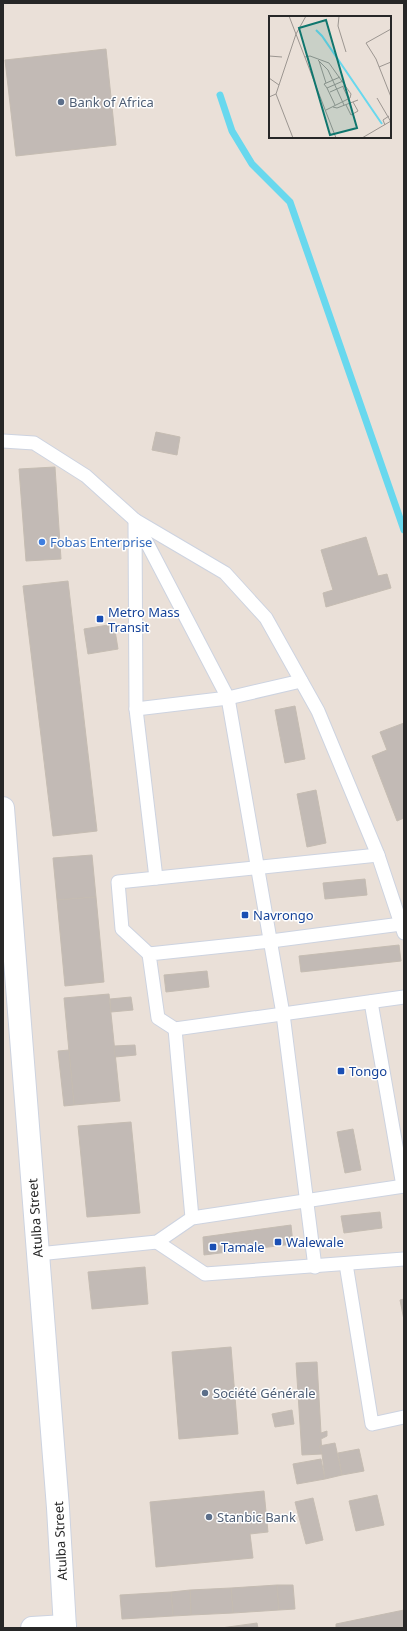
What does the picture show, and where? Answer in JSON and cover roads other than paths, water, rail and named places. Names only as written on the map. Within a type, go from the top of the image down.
[{"type":"street","name":"Atulba Street","points":[[3,808],[58,1508],[65,1627]]},
{"type":"street","points":[[32,1628],[65,1627]]},
{"type":"lane","points":[[3,441],[34,443],[86,476],[135,520],[225,573],[266,618],[318,711],[378,855],[402,928],[271,940],[148,954]]},
{"type":"lane","points":[[135,520],[228,698],[283,1014],[315,1267]]},
{"type":"lane","points":[[135,520],[136,709],[156,878]]},
{"type":"lane","points":[[136,709],[228,698],[301,681]]},
{"type":"lane","points":[[378,855],[118,882],[122,929],[148,954],[158,1018],[175,1029],[404,998]]},
{"type":"lane","points":[[38,1254],[157,1242],[192,1218],[404,1186],[371,1002]]},
{"type":"lane","points":[[175,1029],[192,1218]]},
{"type":"lane","points":[[157,1242],[205,1274],[315,1267],[404,1259]]},
{"type":"lane","points":[[346,1264],[372,1424],[404,1417]]},
{"type":"waterway","points":[[220,95],[232,131],[252,164],[290,202],[404,530]]},
{"type":"place","name":"Bank of Africa","points":[[61,102]]},
{"type":"place","name":"Fobas Enterprise","points":[[42,542]]},
{"type":"place","name":"Metro Mass Transit","points":[[100,619]]},
{"type":"place","name":"Navrongo","points":[[245,915]]},
{"type":"place","name":"Tongo","points":[[341,1071]]},
{"type":"place","name":"Walewale","points":[[278,1242]]},
{"type":"place","name":"Tamale","points":[[213,1247]]},
{"type":"place","name":"Société Générale","points":[[205,1393]]},
{"type":"place","name":"Stanbic Bank","points":[[209,1517]]}]
